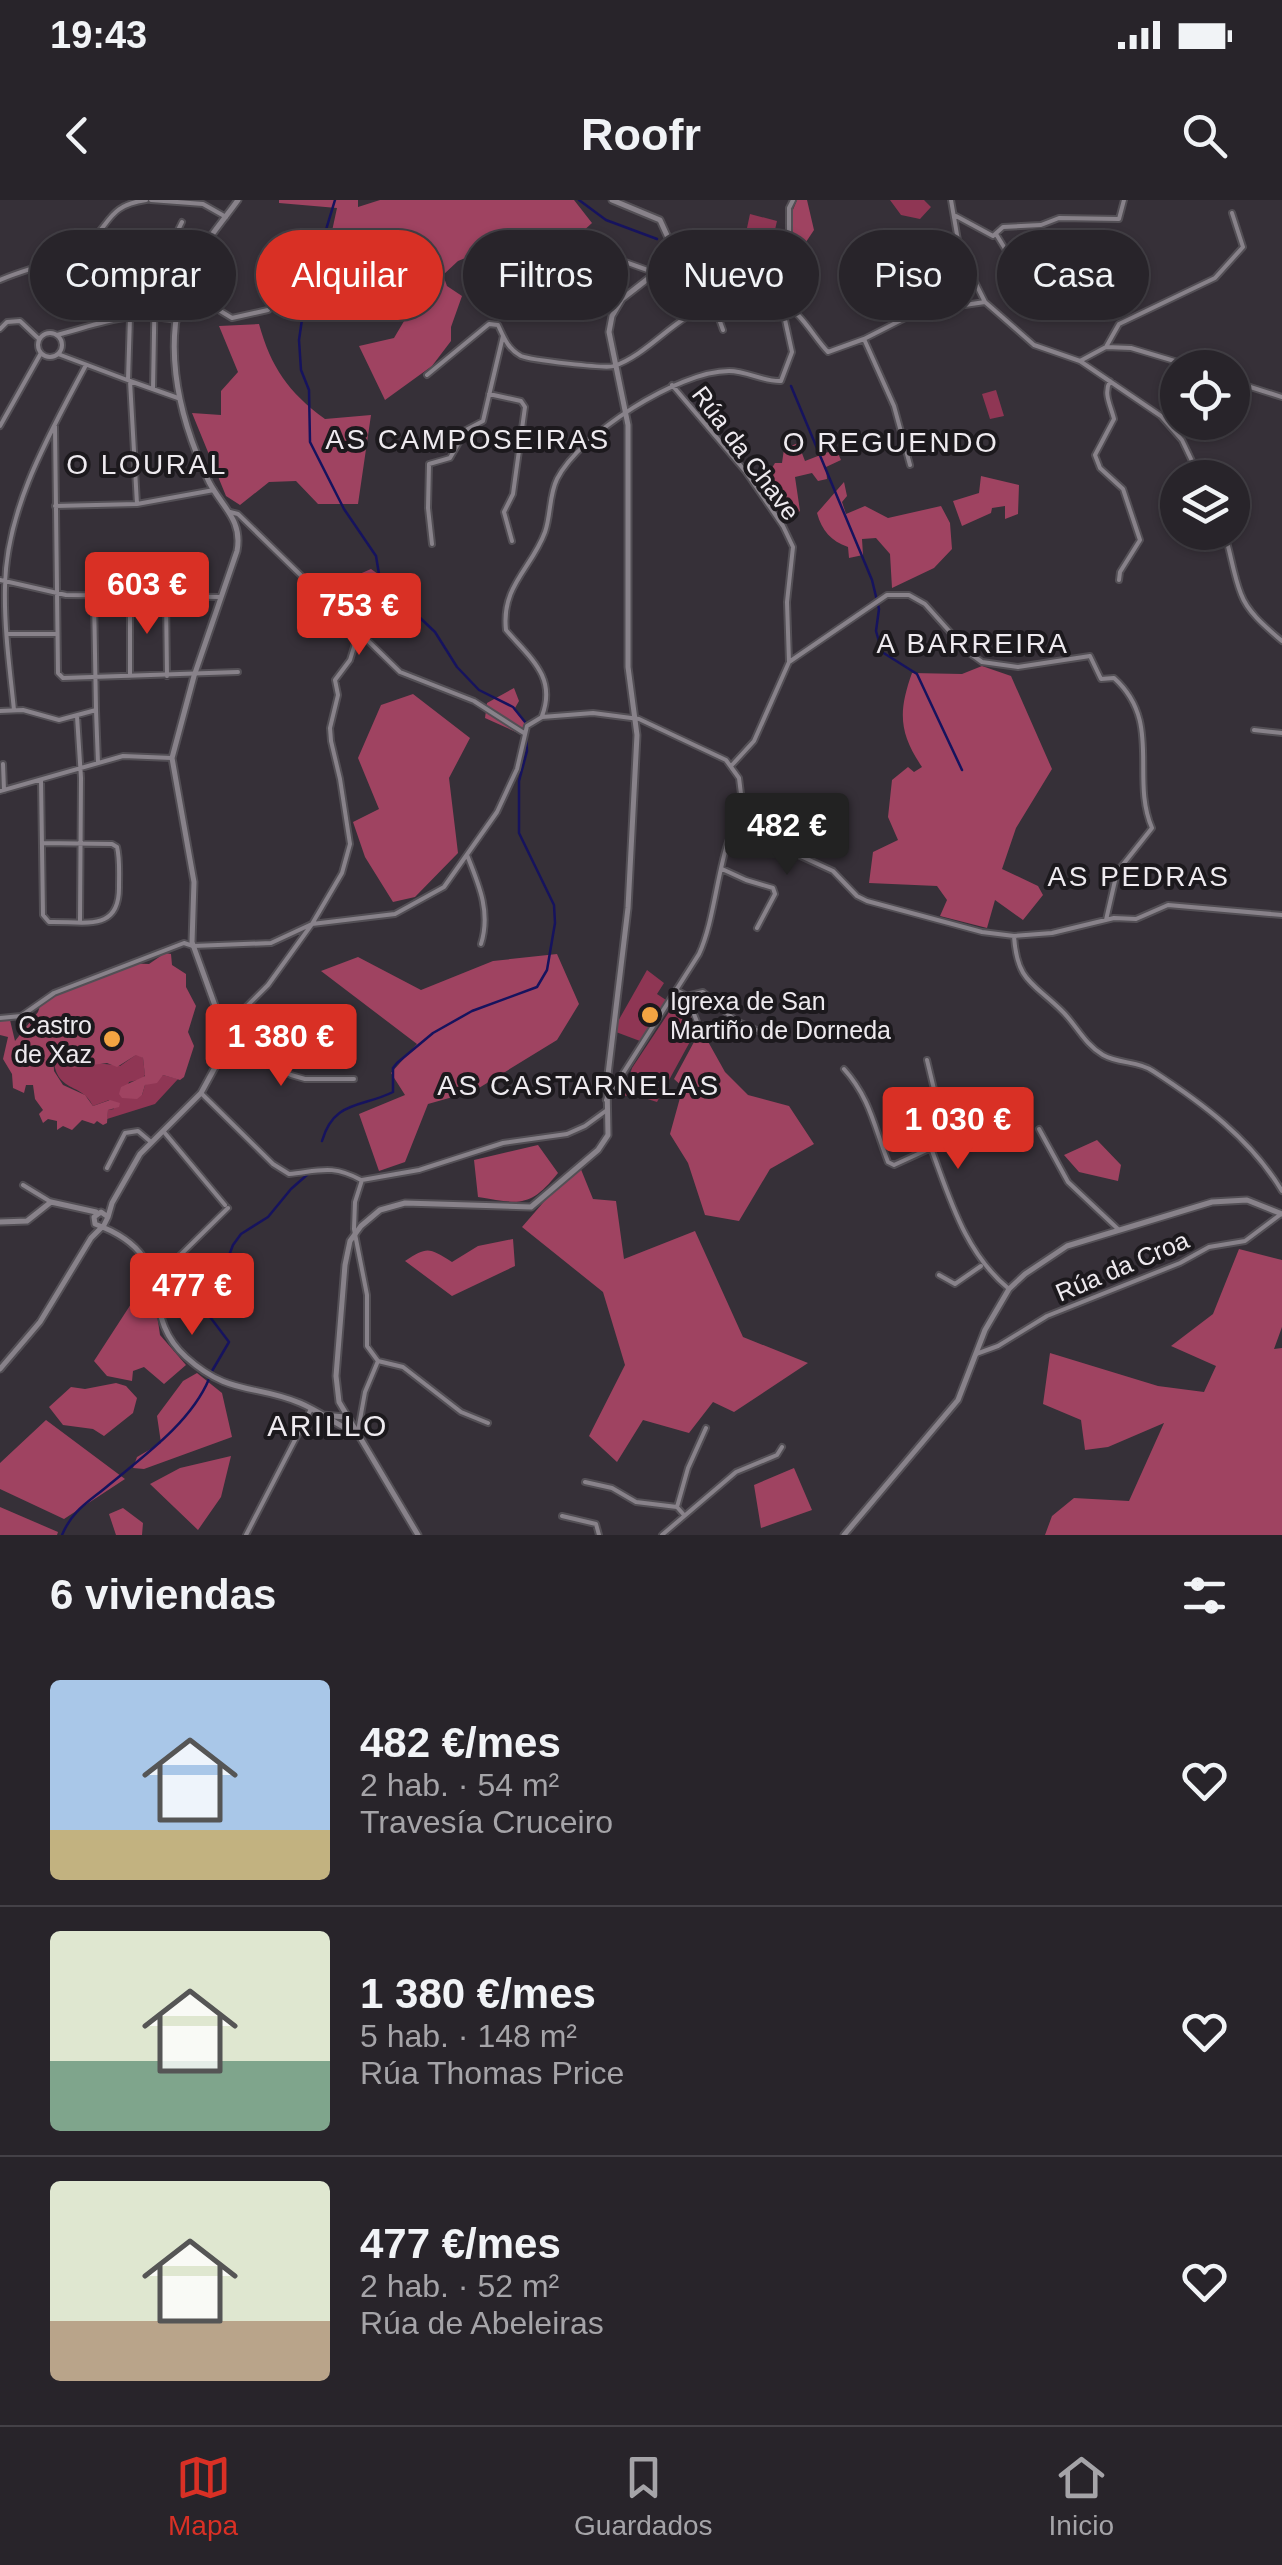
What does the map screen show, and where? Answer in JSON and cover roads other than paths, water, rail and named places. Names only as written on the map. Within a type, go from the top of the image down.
[{"type":"main road","points":[[216,230],[238,200]]},
{"type":"main road","points":[[612,200],[652,214],[667,230]]},
{"type":"main road","points":[[98,1225],[108,1219],[132,1165],[201,1092],[219,1060],[224,1040],[193,946],[194,882],[172,758],[194,676],[239,540],[238,526],[214,490],[178,398],[177,320]]},
{"type":"main road","points":[[418,1535],[339,1402],[336,1376],[342,1296],[348,1249],[355,1233],[369,1218],[392,1205],[416,1202],[520,1208],[538,1204],[564,1175],[604,1144],[609,1128],[606,1100],[628,908],[636,718],[628,667],[626,414],[609,332],[612,320]]},
{"type":"main road","points":[[844,1535],[954,1408],[1009,1288],[1056,1252],[1227,1199],[1256,1202],[1281,1214]]},
{"type":"main road","points":[[0,1222],[27,1221],[51,1202],[83,1212],[100,1212],[112,1203]]},
{"type":"main road","points":[[83,1212],[98,1225],[118,1233]]},
{"type":"main road","points":[[100,1212],[147,1259],[168,1333],[188,1359],[234,1388],[296,1401],[357,1434]]},
{"type":"main road","points":[[0,1369],[40,1322],[91,1238],[100,1212]]},
{"type":"main road","points":[[338,1425],[339,1402]]},
{"type":"main road","points":[[319,1414],[346,1418]]},
{"type":"main road","points":[[338,1425],[346,1418]]},
{"type":"street","points":[[789,230],[793,200]]},
{"type":"street","points":[[951,200],[958,230]]},
{"type":"street","points":[[956,216],[988,235],[1003,227],[1041,225],[1059,218],[1118,218],[1124,200]]},
{"type":"street","points":[[0,280],[71,254],[129,201],[204,204],[226,216]]},
{"type":"street","points":[[1106,348],[1119,324],[1215,278],[1229,266],[1243,247],[1232,213]]},
{"type":"street","points":[[178,230],[182,222]]},
{"type":"street","points":[[977,287],[984,302],[1034,345],[1080,361],[1173,426],[1191,460]]},
{"type":"street","points":[[803,320],[828,352],[917,312],[984,302]]},
{"type":"street","points":[[428,375],[482,327],[498,325],[508,346],[522,356],[609,368],[700,308],[714,306],[723,330]]},
{"type":"street","points":[[0,329],[15,320],[42,338],[44,354]]},
{"type":"street","points":[[42,338],[59,338],[108,320]]},
{"type":"street","points":[[130,320],[128,366],[137,504]]},
{"type":"street","points":[[152,320],[153,389]]},
{"type":"street","points":[[542,717],[549,699],[544,675],[506,630],[512,588],[545,532],[556,480],[586,443],[672,385],[727,371],[781,381],[792,352],[785,320]]},
{"type":"street","points":[[432,544],[429,464],[450,458],[466,430],[483,421],[503,336]]},
{"type":"street","points":[[59,338],[60,352]]},
{"type":"street","points":[[864,339],[894,406],[910,465]]},
{"type":"street","points":[[1080,361],[1106,348],[1131,348],[1160,357]]},
{"type":"street","points":[[0,426],[44,354],[60,352],[178,398]]},
{"type":"street","points":[[14,710],[2,581],[17,519],[44,445],[86,364]]},
{"type":"street","points":[[120,376],[128,366]]},
{"type":"street","points":[[1110,382],[1106,388],[1114,419],[1095,455],[1100,468],[1123,489],[1140,540],[1119,580]]},
{"type":"street","name":"Rúa da Chave","points":[[672,385],[746,472],[792,548],[787,602],[788,662]]},
{"type":"street","points":[[1250,387],[1282,397]]},
{"type":"street","points":[[489,394],[522,401],[525,407],[513,494],[504,512],[512,541]]},
{"type":"street","points":[[55,426],[60,676],[194,676],[238,672]]},
{"type":"street","points":[[44,445],[54,448]]},
{"type":"street","points":[[55,506],[137,504],[214,490]]},
{"type":"street","points":[[230,512],[238,514],[400,672],[474,701],[524,733]]},
{"type":"street","points":[[1229,550],[1241,595],[1251,612],[1282,642]]},
{"type":"street","points":[[2,581],[56,594],[94,597],[221,596]]},
{"type":"street","points":[[732,765],[754,741],[788,662],[887,595],[910,595],[925,604],[982,662],[1018,668],[1090,656],[1100,679],[1114,678],[1138,712],[1145,737],[1144,802],[1152,828],[1117,872],[1106,920]]},
{"type":"street","points":[[94,597],[98,763]]},
{"type":"street","points":[[130,597],[130,676]]},
{"type":"street","points":[[166,597],[166,676]]},
{"type":"street","points":[[6,634],[57,634]]},
{"type":"street","points":[[223,1030],[268,984],[312,924],[348,860],[350,844],[330,728],[338,695],[336,680],[350,660],[358,634]]},
{"type":"street","points":[[0,711],[14,710],[59,720],[96,710]]},
{"type":"street","points":[[0,1018],[21,1016],[54,993],[184,943],[271,943],[312,924],[361,920],[406,910],[444,886],[498,812],[514,777],[527,726],[542,717],[593,713],[636,718],[732,765],[739,778],[743,810],[722,869],[706,938],[678,991],[606,1100]]},
{"type":"street","points":[[77,716],[80,921]]},
{"type":"street","points":[[1254,730],[1282,732]]},
{"type":"street","points":[[3,764],[2,790],[123,756],[172,758]]},
{"type":"street","points":[[41,780],[43,914],[50,922],[102,921],[116,911],[116,846],[42,844]]},
{"type":"street","points":[[743,810],[779,846],[833,871],[866,902],[982,932],[1014,936],[1052,933],[1106,920],[1136,919],[1168,905],[1282,916]]},
{"type":"street","points":[[467,855],[486,910],[481,944]]},
{"type":"street","points":[[722,869],[774,888],[757,928]]},
{"type":"street","points":[[1014,936],[1022,973],[1044,998],[1062,1010],[1081,1036],[1099,1053],[1122,1064],[1147,1067],[1197,1101],[1236,1133],[1282,1190]]},
{"type":"street","points":[[678,991],[687,996],[698,1026]]},
{"type":"street","points":[[687,996],[703,992],[736,1021],[763,1033]]},
{"type":"street","points":[[224,1040],[291,1075],[305,1079],[354,1079]]},
{"type":"street","points":[[844,1069],[868,1100],[870,1116],[888,1162],[894,1165],[944,1140],[927,1060]]},
{"type":"street","points":[[201,1092],[273,1164],[289,1174],[322,1168],[340,1170],[362,1180],[418,1170],[503,1143],[567,1134],[607,1110]]},
{"type":"street","points":[[940,1114],[996,1092]]},
{"type":"street","points":[[1039,1129],[1068,1182],[1119,1230]]},
{"type":"street","points":[[107,1168],[126,1134],[138,1131],[151,1142]]},
{"type":"street","points":[[155,1280],[226,1206],[164,1131]]},
{"type":"street","points":[[931,1148],[953,1206],[982,1265],[1009,1288]]},
{"type":"street","points":[[362,1180],[354,1202],[355,1233],[368,1295],[368,1346],[378,1361],[403,1367],[461,1412],[488,1423]]},
{"type":"street","points":[[23,1184],[51,1202]]},
{"type":"street","name":"Rúa da Croa","points":[[976,1354],[998,1346],[1047,1316],[1180,1263],[1209,1247],[1245,1241],[1281,1214]]},
{"type":"street","points":[[940,1275],[955,1284],[982,1265]]},
{"type":"street","points":[[357,1434],[365,1392],[378,1361]]},
{"type":"street","points":[[246,1535],[311,1409]]},
{"type":"street","points":[[678,1507],[688,1468],[706,1428]]},
{"type":"street","points":[[662,1535],[736,1472],[777,1455],[782,1447]]},
{"type":"street","points":[[585,1482],[612,1488],[636,1502],[678,1507],[684,1515]]},
{"type":"street","points":[[562,1516],[596,1524],[599,1535]]},
{"type":"waterway","points":[[335,200],[305,299],[299,340],[301,370],[309,390],[310,442],[344,509],[376,556],[380,580],[435,632],[457,667],[479,690],[513,707],[525,722]]},
{"type":"waterway","points":[[579,200],[606,220],[648,236]]},
{"type":"waterway","points":[[791,386],[872,580],[879,609],[876,631],[882,652],[917,674],[962,770]]},
{"type":"waterway","points":[[322,1141],[341,1112],[393,1092],[393,1068],[433,1033],[472,1011],[537,987],[547,970],[554,905],[519,833],[519,781],[527,751],[526,737]]},
{"type":"waterway","points":[[212,1371],[229,1342],[207,1313],[233,1245],[241,1234],[268,1217],[308,1174]]},
{"type":"waterway","points":[[62,1535],[82,1506],[179,1423],[209,1379]]},
{"type":"place","name":"Igrexa de San Martiño de Dorneda","points":[[650,1015]]},
{"type":"place","name":"Castro de Xaz","points":[[112,1039]]},
{"type":"district","name":"AS CAMPOSEIRAS","points":[[468,439]]},
{"type":"district","name":"O REGUENDO","points":[[891,442]]},
{"type":"district","name":"O LOURAL","points":[[147,464]]},
{"type":"district","name":"A BARREIRA","points":[[973,643]]},
{"type":"district","name":"AS PEDRAS","points":[[1139,876]]},
{"type":"district","name":"AS CASTARNELAS","points":[[579,1085]]},
{"type":"district","name":"ARILLO","points":[[328,1426]]}]
